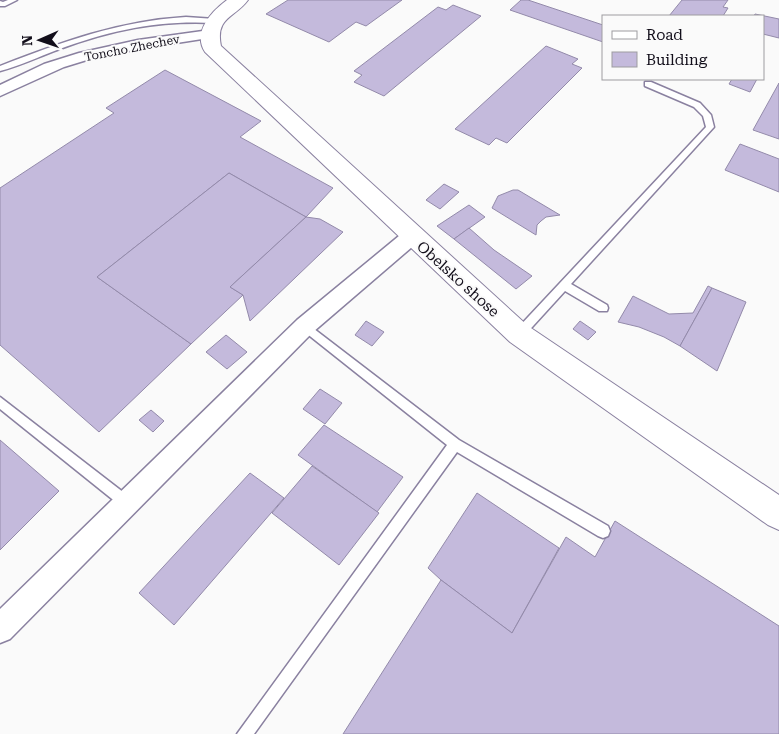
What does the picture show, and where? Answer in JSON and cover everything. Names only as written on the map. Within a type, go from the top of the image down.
[{"type":"street","points":[[212,27],[239,0]]},
{"type":"street","name":"Toncho Zhechev","points":[[0,91],[47,69],[86,56],[212,27]]},
{"type":"street","name":"Obelsko shose","points":[[212,27],[212,48],[519,334],[779,514]]},
{"type":"street","points":[[0,629],[305,326],[412,236]]},
{"type":"lane","points":[[0,3],[3,5],[13,0]]},
{"type":"lane","points":[[0,69],[92,34],[121,26],[188,18],[212,27]]},
{"type":"lane","points":[[519,334],[710,127],[708,114],[697,105],[648,84]]},
{"type":"lane","points":[[564,285],[603,308]]},
{"type":"lane","points":[[305,326],[455,444],[603,531]]},
{"type":"lane","points":[[0,402],[127,503]]},
{"type":"lane","points":[[245,734],[455,444]]},
{"type":"building","points":[[288,0],[402,0],[366,26],[356,22],[329,42],[266,14]]},
{"type":"building","points":[[521,0],[528,0],[602,25],[602,42],[510,10]]},
{"type":"building","points":[[682,0],[728,0],[723,7],[728,8],[724,15],[670,15]]},
{"type":"building","points":[[453,5],[481,16],[384,96],[354,82],[362,75],[354,71],[438,7],[446,10]]},
{"type":"building","points":[[764,16],[779,19],[779,38],[764,34]]},
{"type":"building","points":[[546,46],[578,59],[572,64],[582,68],[507,143],[496,138],[489,145],[455,129]]},
{"type":"building","points":[[165,70],[261,121],[240,137],[333,188],[306,217],[229,173],[97,277],[191,344],[99,432],[0,345],[0,188],[114,113],[106,108]]},
{"type":"building","points":[[731,80],[756,80],[750,92],[729,84]]},
{"type":"building","points":[[779,83],[779,139],[753,130]]},
{"type":"building","points":[[740,144],[779,159],[779,192],[725,170]]},
{"type":"building","points":[[229,173],[306,217],[230,287],[243,295],[191,344],[97,277]]},
{"type":"building","points":[[444,184],[459,192],[440,209],[426,200]]},
{"type":"building","points":[[518,190],[560,215],[546,217],[541,221],[537,225],[536,235],[492,208],[498,196]]},
{"type":"building","points":[[469,205],[485,217],[454,239],[437,226]]},
{"type":"building","points":[[306,217],[320,219],[343,232],[250,321],[243,295],[230,287]]},
{"type":"building","points":[[469,228],[494,250],[532,276],[516,289],[454,239]]},
{"type":"building","points":[[708,286],[712,288],[680,346],[639,327],[618,322],[633,296],[669,314],[693,313]]},
{"type":"building","points":[[712,288],[746,302],[717,371],[680,346]]},
{"type":"building","points":[[366,321],[384,332],[372,346],[355,335]]},
{"type":"building","points":[[580,321],[596,332],[588,340],[573,329]]},
{"type":"building","points":[[226,335],[247,352],[227,369],[206,352]]},
{"type":"building","points":[[320,389],[342,403],[325,424],[303,409]]},
{"type":"building","points":[[151,410],[164,421],[153,432],[139,420]]},
{"type":"building","points":[[324,425],[403,477],[377,512],[298,455]]},
{"type":"building","points":[[0,440],[59,491],[0,550]]},
{"type":"building","points":[[312,466],[379,513],[339,565],[272,513]]},
{"type":"building","points":[[250,473],[284,498],[174,625],[139,593]]},
{"type":"building","points":[[477,493],[559,548],[512,633],[441,580],[428,568]]},
{"type":"building","points":[[615,521],[779,626],[779,734],[343,734],[441,580],[512,633],[566,537],[595,557]]}]
